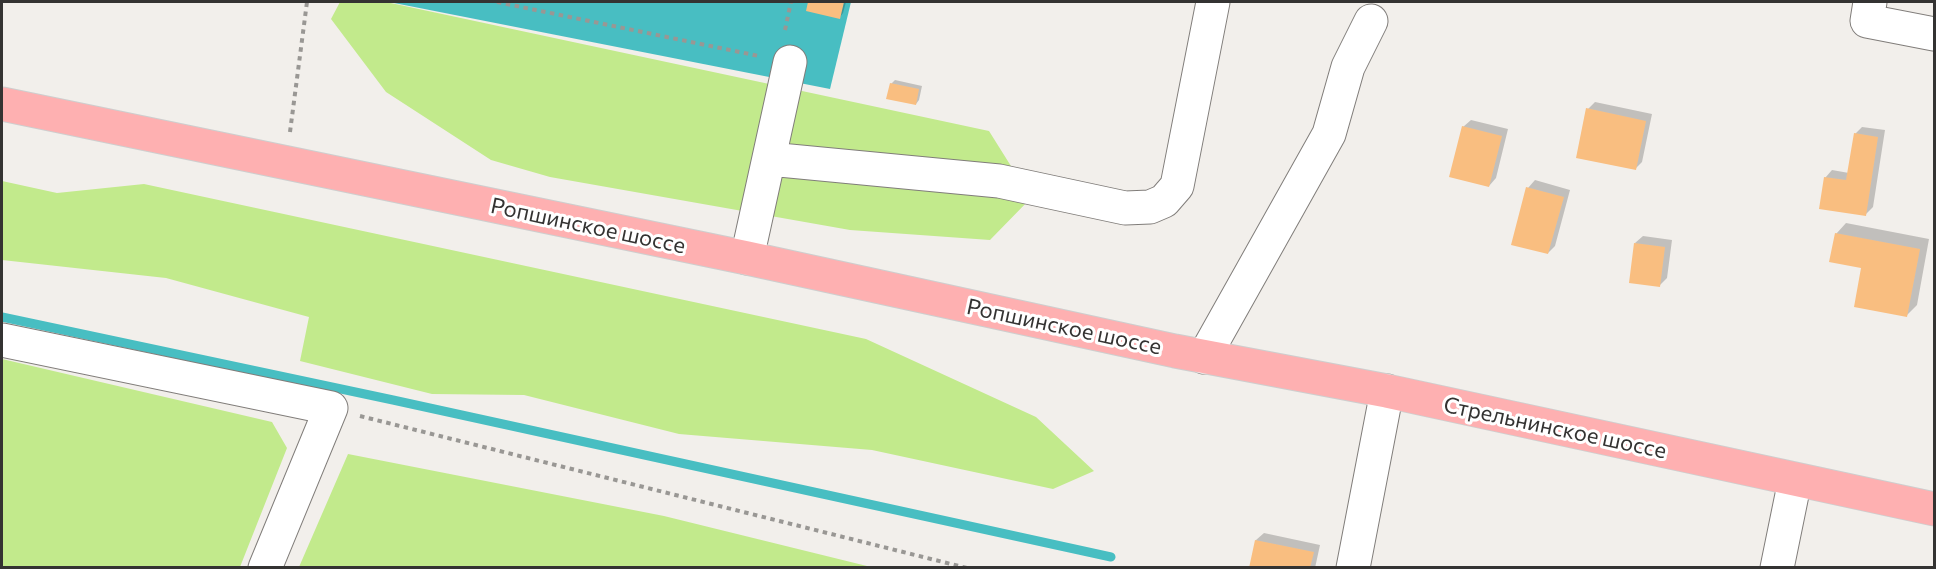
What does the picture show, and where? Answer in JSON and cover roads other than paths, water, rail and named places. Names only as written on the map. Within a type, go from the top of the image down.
[{"type":"main road","name":"Ропшинское шоссе","points":[[2,104],[747,258],[1189,354]]},
{"type":"main road","name":"Стрельнинское шоссе","points":[[1189,354],[1387,391],[1935,509]]},
{"type":"street","points":[[769,159],[999,181],[1125,208],[1150,207],[1164,201],[1178,186],[1213,2]]},
{"type":"street","points":[[1870,2],[1867,21],[1935,34]]},
{"type":"street","points":[[1189,354],[1329,134],[1348,67],[1371,21]]},
{"type":"street","points":[[747,258],[790,62]]},
{"type":"street","points":[[2,340],[331,408],[265,567]]},
{"type":"street","points":[[1353,567],[1387,391]]},
{"type":"street","points":[[1777,567],[1795,480]]},
{"type":"water","points":[[389,2],[851,2],[830,89]]},
{"type":"waterway","points":[[2,317],[1111,557]]}]
